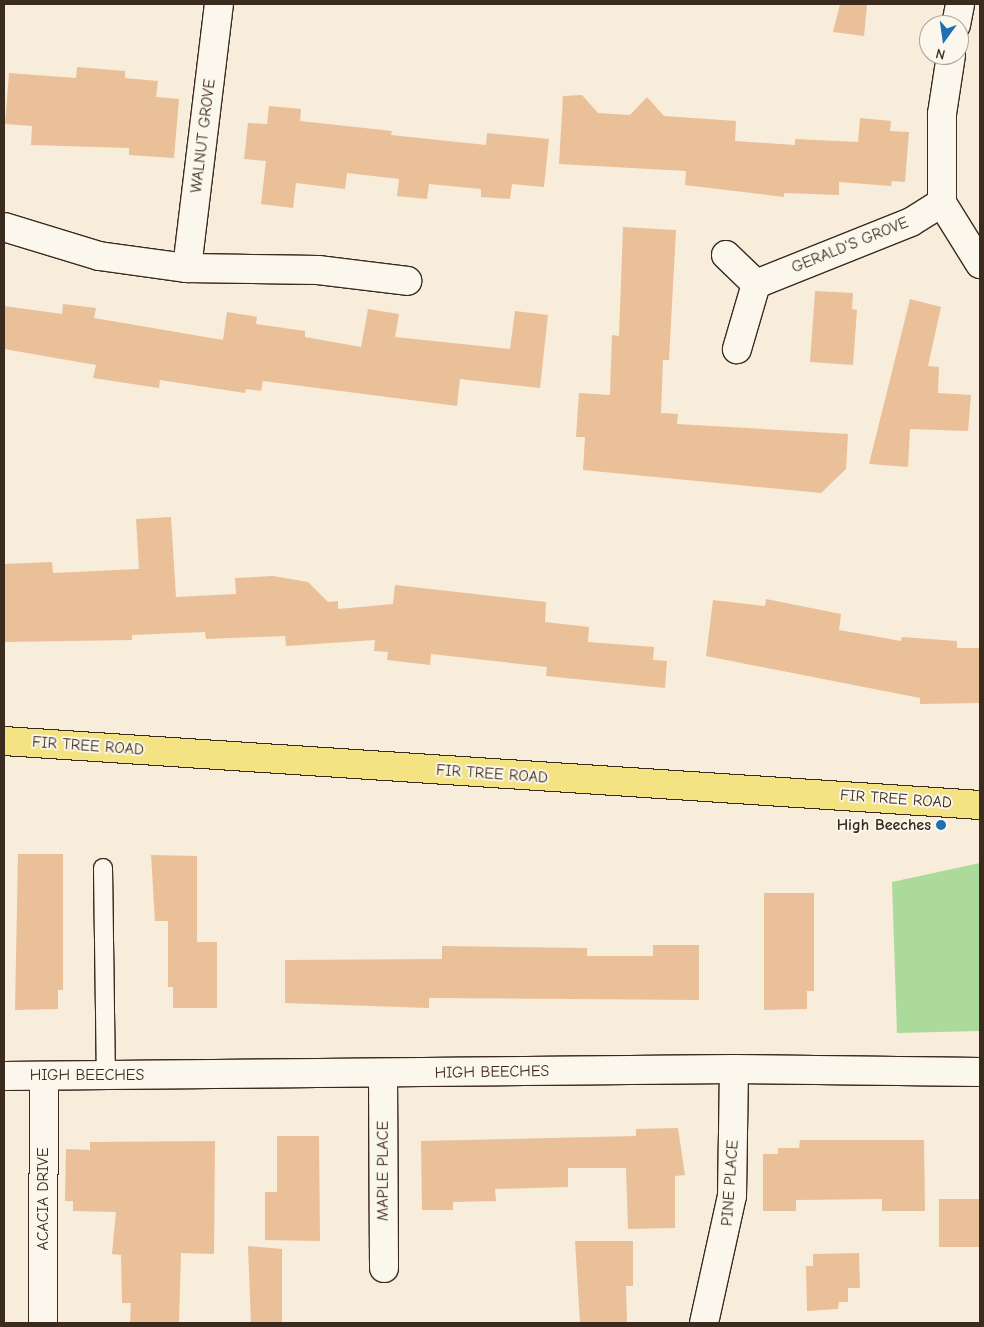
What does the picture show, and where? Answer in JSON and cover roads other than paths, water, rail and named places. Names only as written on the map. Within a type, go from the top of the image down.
[{"type":"main road","name":"FIR TREE ROAD","points":[[4,741],[980,805]]},
{"type":"street","name":"WALNUT GROVE","points":[[187,268],[219,4]]},
{"type":"street","points":[[949,65],[942,114],[942,203],[980,264]]},
{"type":"street","name":"GERALD'S GROVE","points":[[756,284],[911,222],[942,203]]},
{"type":"street","points":[[4,227],[99,256],[187,268],[318,270],[407,281]]},
{"type":"street","points":[[726,255],[756,284],[737,349]]},
{"type":"street","name":"HIGH BEECHES","points":[[4,1076],[734,1069],[980,1072]]},
{"type":"street","name":"PINE PLACE","points":[[704,1323],[732,1196],[734,1069]]},
{"type":"street","name":"MAPLE PLACE","points":[[383,1073],[384,1268]]},
{"type":"street","name":"ACACIA DRIVE","points":[[43,1323],[44,1076]]},
{"type":"lane","points":[[103,868],[106,1075]]},
{"type":"place","name":"High Beeches","points":[[941,825]]}]
